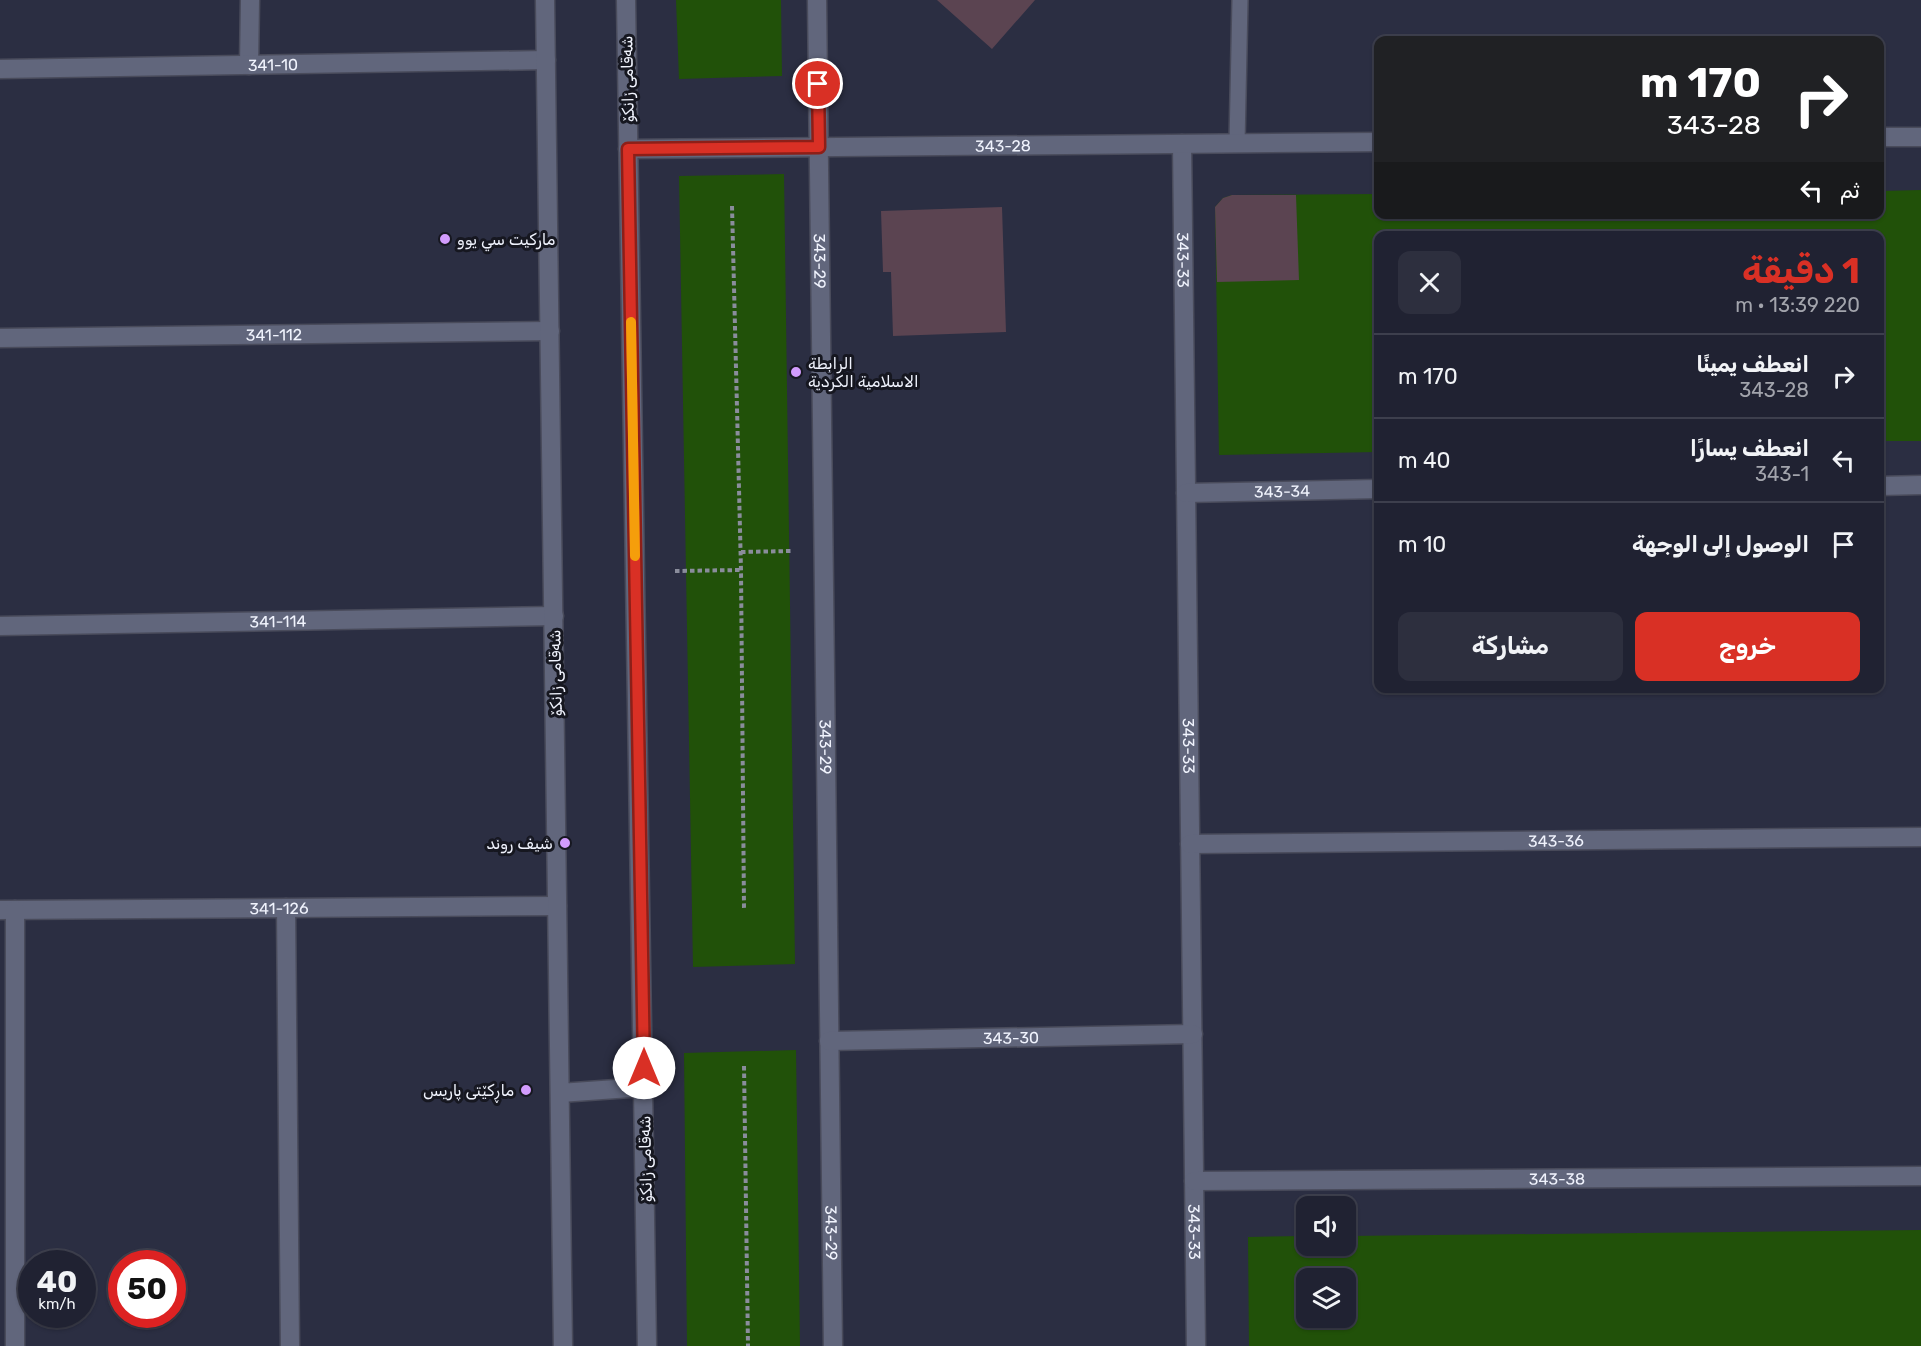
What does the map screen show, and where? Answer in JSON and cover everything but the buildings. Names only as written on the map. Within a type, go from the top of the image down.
[{"type":"street","points":[[249,65],[250,0]]},
{"type":"street","name":"شەقامی زانکۆ","points":[[545,0],[563,1346]]},
{"type":"street","name":"شەقامی زانکۆ","points":[[626,0],[647,1346]]},
{"type":"street","name":"343-29","points":[[817,0],[833,1346]]},
{"type":"street","name":"341-10","points":[[0,69],[546,60]]},
{"type":"street","points":[[1884,137],[1921,137]]},
{"type":"street","name":"343-28","points":[[628,149],[1374,142]]},
{"type":"street","name":"343-33","points":[[1182,144],[1196,1346]]},
{"type":"street","name":"341-112","points":[[0,338],[550,331]]},
{"type":"street","points":[[1884,486],[1921,485]]},
{"type":"street","name":"343-34","points":[[1186,493],[1374,489]]},
{"type":"street","name":"341-114","points":[[0,626],[554,616]]},
{"type":"street","name":"343-36","points":[[1190,844],[1921,837]]},
{"type":"street","name":"341-126","points":[[8,910],[557,906]]},
{"type":"street","points":[[286,908],[290,1346]]},
{"type":"street","points":[[8,910],[15,1346]]},
{"type":"street","name":"343-30","points":[[830,1041],[1192,1034]]},
{"type":"street","points":[[560,1094],[644,1087]]},
{"type":"street","name":"343-38","points":[[1194,1181],[1921,1176]]},
{"type":"lane","points":[[1237,143],[1240,0]]},
{"type":"path","points":[[732,206],[741,552],[744,908]]},
{"type":"path","points":[[741,552],[791,551]]},
{"type":"path","points":[[675,571],[741,570]]},
{"type":"path","points":[[744,1066],[748,1346]]},
{"type":"green space","points":[[676,0],[781,0],[782,76],[679,79]]},
{"type":"green space","points":[[784,174],[795,964],[693,967],[679,176]]},
{"type":"green space","points":[[1921,190],[1921,441],[1884,441],[1884,231],[1374,231],[1374,452],[1219,455],[1215,207],[1223,198],[1232,195],[1374,194],[1374,219],[1884,219],[1884,191]]},
{"type":"green space","points":[[796,1050],[800,1346],[687,1346],[684,1053]]},
{"type":"green space","points":[[1921,1230],[1921,1346],[1249,1346],[1248,1237],[1296,1236],[1296,1256],[1356,1256],[1356,1236]]},
{"type":"slow traffic","points":[[631,322],[635,556]]},
{"type":"place","name":"ماركيت سي يوو","points":[[445,239]]},
{"type":"place","name":"الرابطة الاسلامية الكردية","points":[[796,372]]},
{"type":"place","name":"شیف روند","points":[[565,843]]},
{"type":"place","name":"ماڕکێتی پاریس","points":[[526,1090]]},
{"type":"route","points":[[644,1068],[628,149],[819,147],[818,84]]}]
